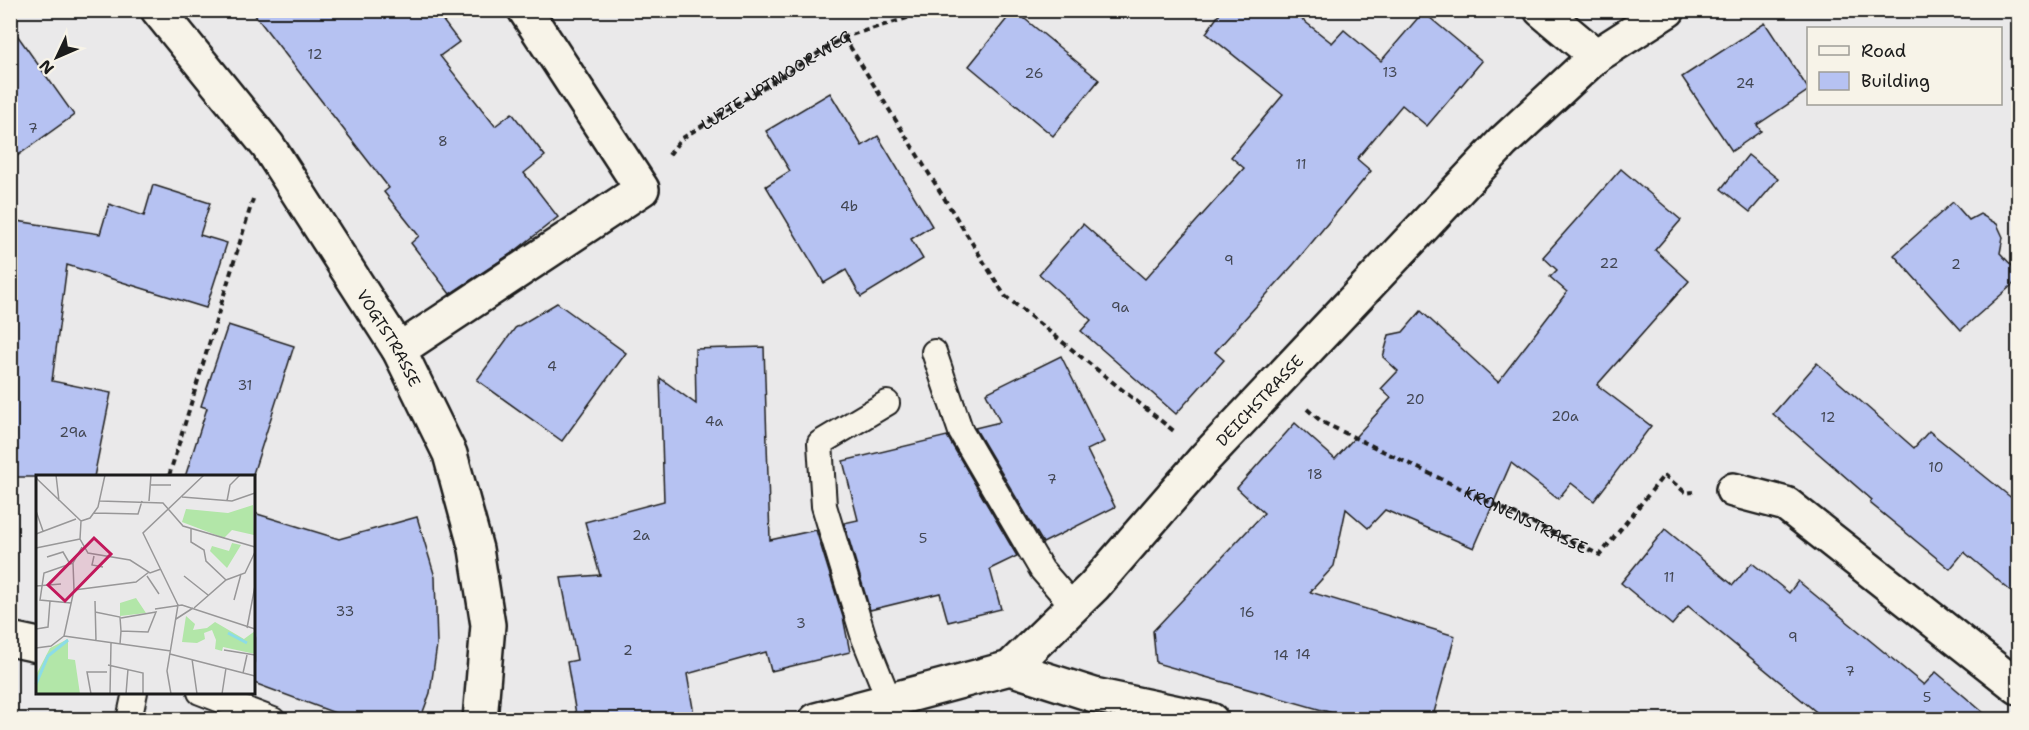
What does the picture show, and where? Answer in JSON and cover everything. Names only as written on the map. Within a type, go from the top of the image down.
[{"type":"street","name":"VOGTSTRASSE","points":[[158,10],[268,146],[399,350],[450,454],[476,549],[488,625],[480,720]]},
{"type":"street","points":[[399,350],[642,189],[525,10]]},
{"type":"street","points":[[1541,10],[1596,56]]},
{"type":"street","name":"DEICHSTRASSE","points":[[816,720],[1010,668],[1094,586],[1206,457],[1503,142],[1596,56],[1668,10]]},
{"type":"street","points":[[1733,490],[1786,504],[2019,687]]},
{"type":"street","points":[[10,639],[36,645]]},
{"type":"street","points":[[1010,668],[1091,707],[1211,720]]},
{"type":"lane","points":[[934,352],[961,432],[1042,570],[1073,606]]},
{"type":"lane","points":[[886,403],[820,443],[824,506],[864,639],[889,700]]},
{"type":"lane","points":[[129,720],[135,694]]},
{"type":"lane","points":[[203,694],[273,720]]},
{"type":"path","name":"LUZIE-UPTMOOR-WEG","points":[[642,189],[681,139],[844,37],[934,10]]},
{"type":"path","points":[[844,37],[1005,296],[1206,457]]},
{"type":"path","points":[[170,475],[268,146]]},
{"type":"path","name":"KRONENSTRASSE","points":[[1276,382],[1322,422],[1600,555],[1664,475],[1686,493],[1733,490]]},
{"type":"building","points":[[251,10],[435,10],[459,42],[440,56],[495,126],[512,113],[545,156],[524,173],[558,217],[515,251],[450,294],[411,243],[419,236],[384,192],[389,188]]},
{"type":"building","points":[[1014,10],[1099,80],[1053,136],[969,66]]},
{"type":"building","points":[[1222,10],[1290,10],[1332,43],[1344,30],[1381,61],[1423,12],[1482,61],[1427,126],[1402,105],[1357,159],[1371,171],[1294,264],[1215,352],[1224,360],[1176,414],[1081,331],[1091,320],[1039,274],[1083,224],[1145,279],[1244,168],[1231,157],[1283,95],[1206,33]]},
{"type":"building","points":[[1765,23],[1807,87],[1807,91],[1757,125],[1761,131],[1732,151],[1682,77]]},
{"type":"building","points":[[10,25],[74,115],[10,161]]},
{"type":"building","points":[[830,93],[862,146],[878,136],[932,226],[911,239],[923,259],[861,297],[846,270],[824,283],[766,186],[790,171],[766,131]]},
{"type":"building","points":[[1748,155],[1778,179],[1750,212],[1721,189]]},
{"type":"building","points":[[1621,169],[1681,220],[1655,250],[1689,281],[1597,385],[1651,426],[1594,501],[1571,483],[1558,499],[1511,463],[1474,548],[1385,510],[1368,528],[1346,509],[1334,566],[1310,592],[1455,636],[1432,720],[1357,720],[1156,663],[1153,631],[1264,513],[1237,488],[1295,423],[1335,459],[1391,398],[1381,389],[1398,371],[1383,357],[1389,335],[1403,332],[1421,311],[1498,382],[1567,292],[1550,277],[1557,270],[1543,257]]},
{"type":"building","points":[[153,185],[210,203],[200,235],[227,243],[206,308],[67,265],[52,381],[111,393],[94,475],[10,477],[10,220],[100,234],[109,204],[144,216]]},
{"type":"building","points":[[1953,202],[1969,220],[1980,214],[1997,224],[2003,237],[2000,253],[2019,273],[2019,279],[1961,330],[1894,255]]},
{"type":"building","points":[[557,303],[626,353],[562,441],[477,380],[515,328]]},
{"type":"building","points":[[228,325],[294,346],[253,475],[186,475],[207,408],[201,406]]},
{"type":"building","points":[[764,347],[770,540],[816,530],[843,617],[850,652],[771,671],[766,652],[687,674],[695,720],[577,720],[567,662],[577,660],[561,578],[600,575],[585,522],[664,501],[660,378],[696,404],[695,349]]},
{"type":"building","points":[[1061,356],[1104,442],[1087,450],[1115,507],[1043,543],[975,428],[1000,422],[986,393]]},
{"type":"building","points":[[1817,363],[1914,448],[1929,431],[2019,504],[2019,598],[1964,552],[1950,569],[1870,503],[1872,500],[1773,414]]},
{"type":"building","points":[[947,436],[1017,556],[990,569],[1001,609],[948,622],[940,593],[870,610],[844,523],[858,520],[843,461]]},
{"type":"building","points":[[255,513],[339,539],[417,517],[435,577],[437,645],[430,693],[420,720],[354,720],[255,683]]},
{"type":"building","points":[[1665,529],[1733,585],[1752,563],[1789,593],[1798,581],[1924,685],[1936,672],[1992,720],[1826,720],[1688,606],[1672,625],[1621,583]]}]
